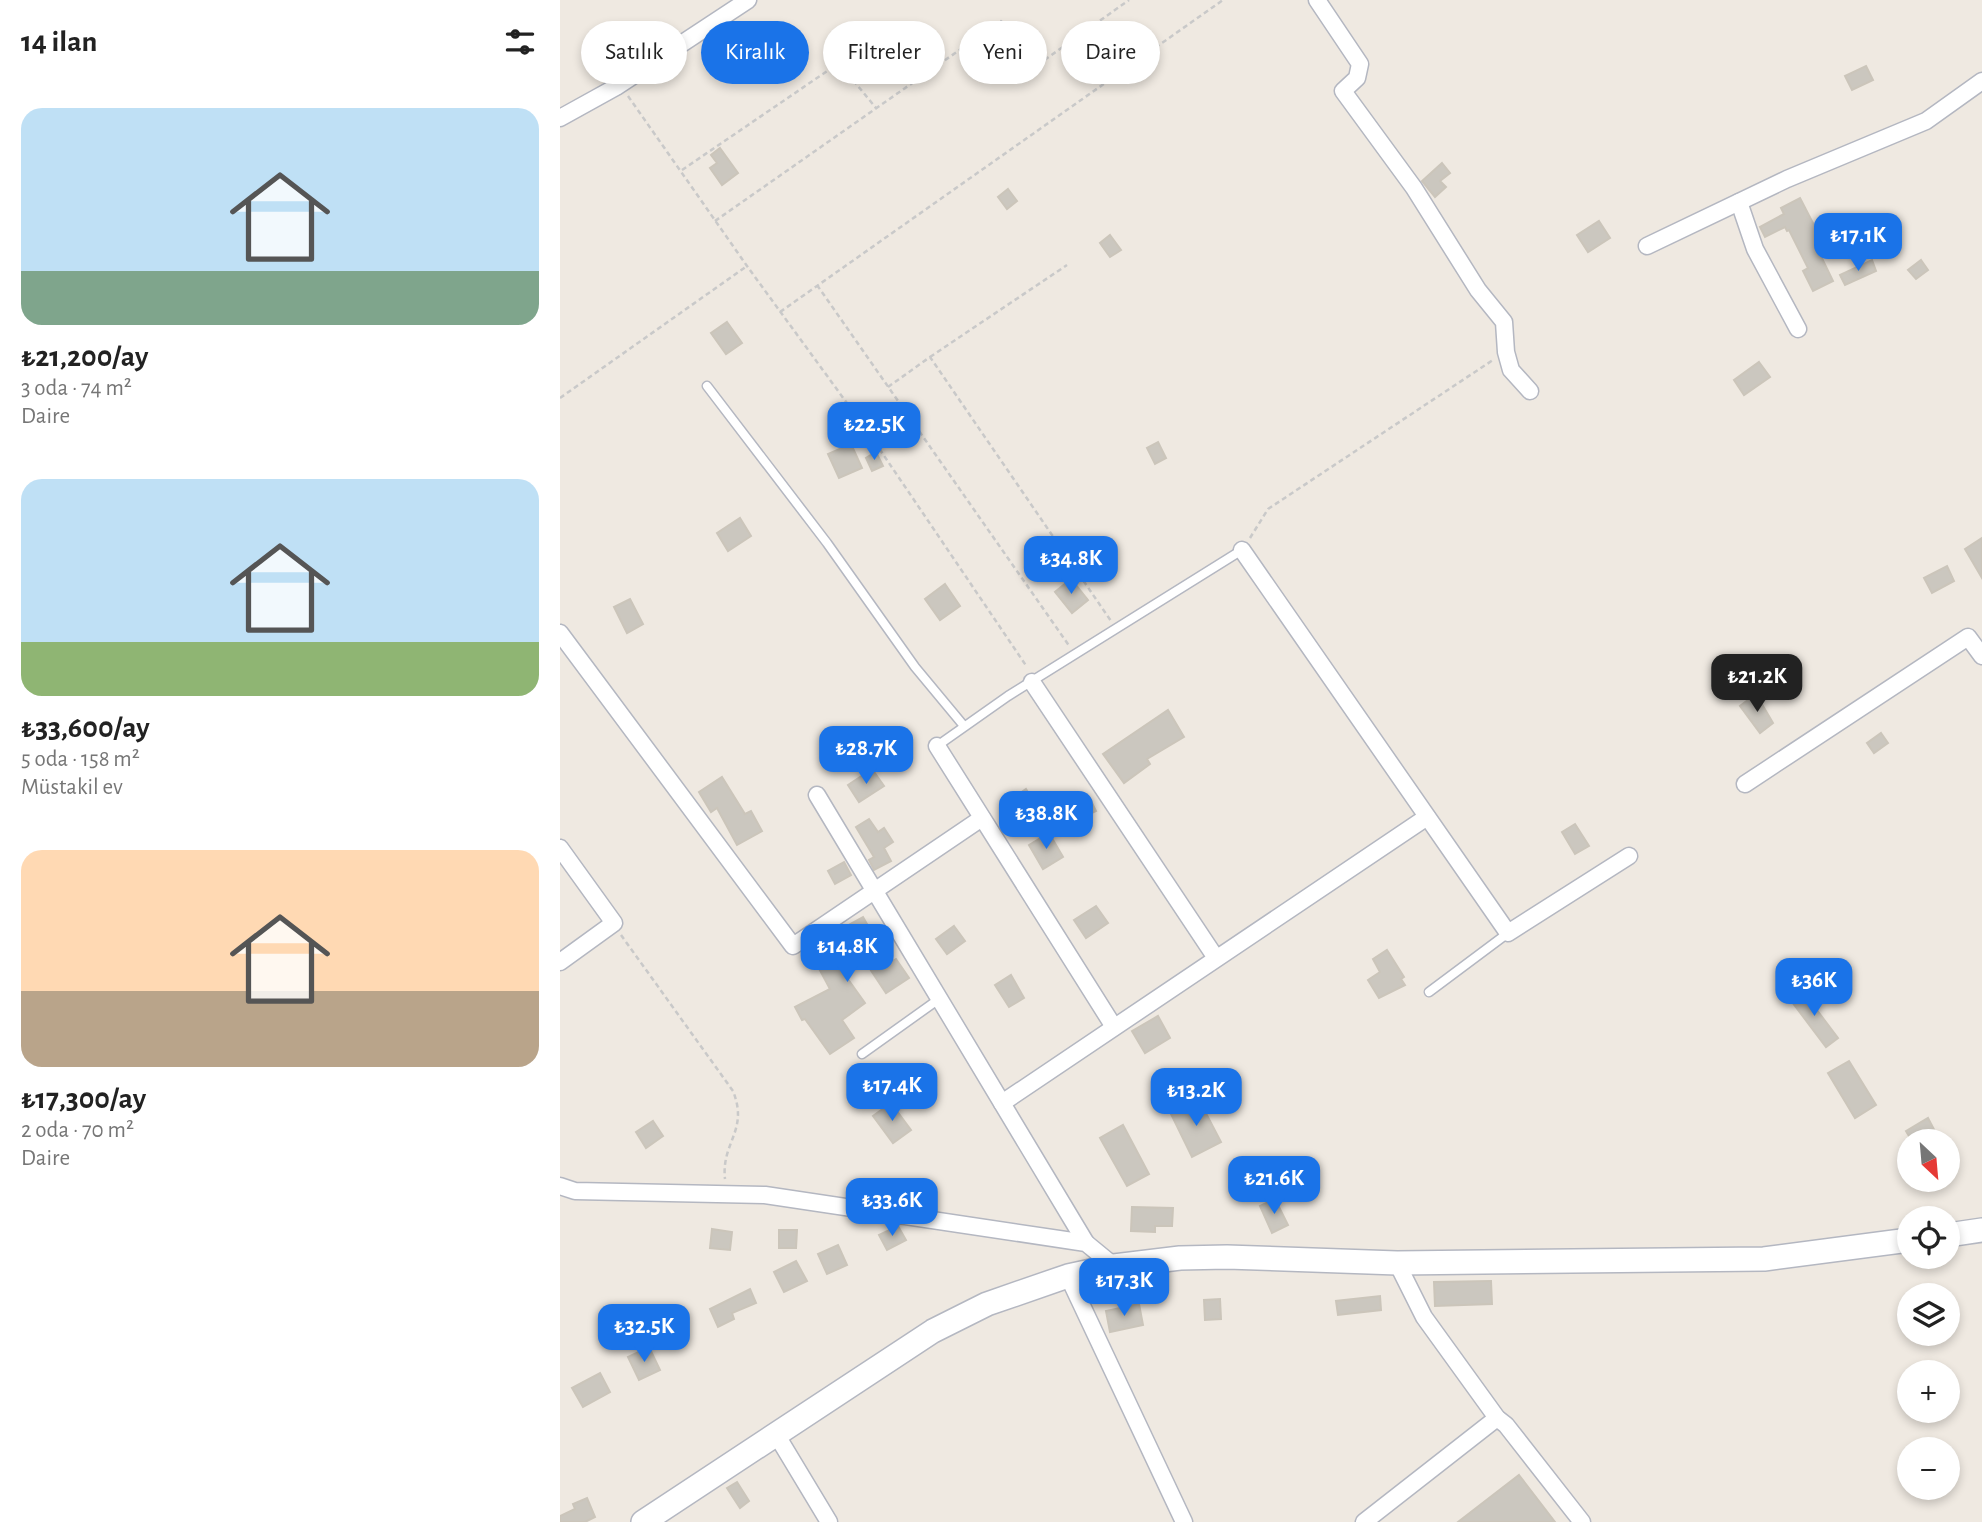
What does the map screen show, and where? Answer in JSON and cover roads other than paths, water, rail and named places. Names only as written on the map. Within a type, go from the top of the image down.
[{"type":"main road","points":[[1960,1233],[1982,1230]]},
{"type":"main road","points":[[643,1522],[933,1331],[987,1304],[1068,1276],[1114,1266],[1180,1258],[1227,1256],[1397,1263],[1764,1259],[1897,1242]]},
{"type":"street","points":[[560,118],[621,84],[748,0]]},
{"type":"street","points":[[1317,0],[1360,64],[1357,78],[1343,91],[1414,188],[1478,290],[1504,322],[1506,352],[1511,370],[1530,391]]},
{"type":"street","points":[[1647,246],[1739,202],[1926,121],[1982,81]]},
{"type":"street","points":[[1739,202],[1755,249],[1798,329]]},
{"type":"street","points":[[1242,550],[1508,933],[1629,856]]},
{"type":"street","points":[[1745,784],[1982,627]]},
{"type":"street","points":[[560,633],[793,946],[982,818]]},
{"type":"street","points":[[1968,637],[1982,656]]},
{"type":"street","points":[[1034,680],[1216,958]]},
{"type":"street","points":[[937,746],[1114,1027]]},
{"type":"street","points":[[817,795],[1086,1244],[1114,1266]]},
{"type":"street","points":[[1002,1103],[1427,817]]},
{"type":"street","points":[[560,848],[614,923],[560,962]]},
{"type":"street","points":[[560,1186],[575,1191],[765,1195],[1086,1244]]},
{"type":"street","points":[[1397,1263],[1424,1317],[1497,1418],[1506,1425],[1582,1522]]},
{"type":"street","points":[[1068,1276],[1184,1522]]},
{"type":"street","points":[[1364,1522],[1497,1418]]},
{"type":"street","points":[[776,1434],[829,1522]]},
{"type":"lane","points":[[708,386],[827,543],[915,667],[964,726]]},
{"type":"lane","points":[[937,746],[1034,680],[1242,550]]},
{"type":"lane","points":[[1429,992],[1508,933]]},
{"type":"lane","points":[[862,1054],[939,999]]}]
